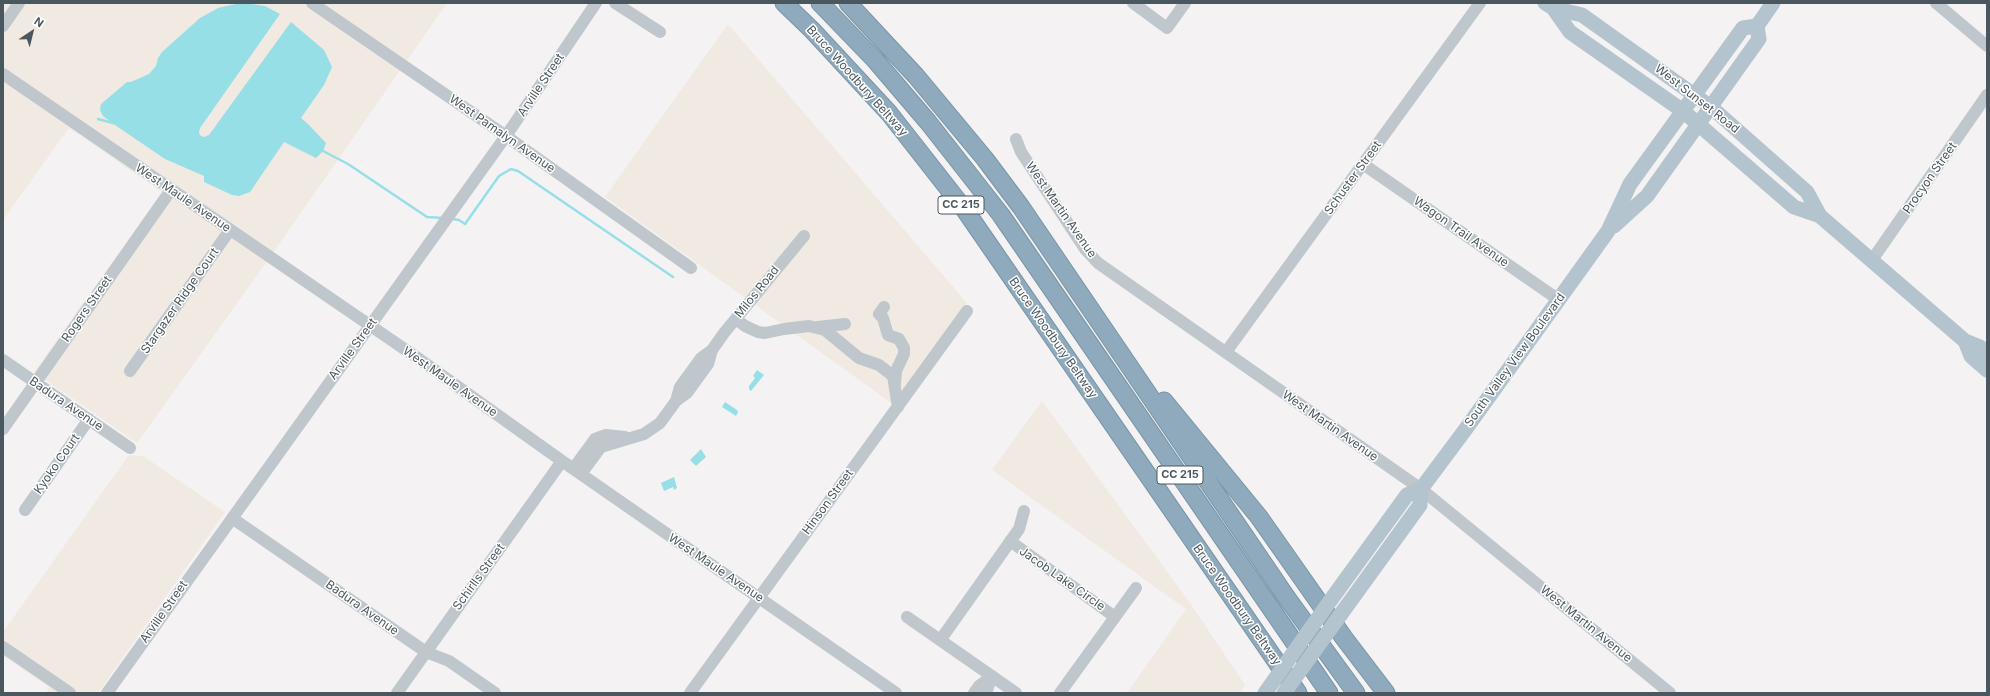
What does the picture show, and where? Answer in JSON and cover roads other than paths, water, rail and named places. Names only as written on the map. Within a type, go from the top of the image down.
[{"type":"highway","name":"Bruce Woodbury Beltway","points":[[784,3],[812,30],[889,113],[965,210],[1298,693]]},
{"type":"highway","name":"CC 215","points":[[820,3],[876,61],[933,128],[1001,215],[1329,693]]},
{"type":"highway","name":"CC 215","points":[[848,3],[916,76],[985,158],[1021,207],[1287,598],[1356,693]]},
{"type":"highway","points":[[1100,325],[1259,517],[1344,638],[1386,693]]},
{"type":"main road","name":"South Valley View Boulevard","points":[[1608,231],[1647,196],[1759,39],[1757,26],[1773,3]]},
{"type":"main road","name":"West Sunset Road","points":[[1549,6],[1582,15],[1711,107],[1807,192],[1820,216]]},
{"type":"main road","name":"West Sunset Road","points":[[1549,6],[1570,32],[1683,111],[1794,207],[1820,216],[1965,341],[1980,347],[1987,353]]},
{"type":"main road","name":"South Valley View Boulevard","points":[[1284,693],[1420,505],[1421,490],[1608,231],[1630,184],[1743,28],[1757,26]]},
{"type":"main road","name":"West Sunset Road","points":[[1965,341],[1972,356],[1987,370]]},
{"type":"main road","name":"South Valley View Boulevard","points":[[1265,693],[1407,495],[1421,490]]},
{"type":"street","points":[[3,26],[19,3]]},
{"type":"street","name":"West Pamalyn Avenue","points":[[312,3],[506,136],[691,268]]},
{"type":"street","name":"Arville Street","points":[[107,693],[506,136],[596,3]]},
{"type":"street","points":[[615,3],[660,32]]},
{"type":"street","points":[[1133,3],[1167,28],[1185,3]]},
{"type":"street","name":"Schuster Street","points":[[1226,352],[1480,3]]},
{"type":"street","points":[[1936,3],[1987,46]]},
{"type":"street","name":"West Maule Avenue","points":[[3,74],[370,326],[562,462],[896,693]]},
{"type":"street","name":"Procyon Street","points":[[1872,260],[1987,95]]},
{"type":"street","name":"West Martin Avenue","points":[[1016,139],[1021,152],[1085,249],[1098,263],[1421,490],[1670,693]]},
{"type":"street","name":"Wagon Trail Avenue","points":[[1363,164],[1559,300]]},
{"type":"street","name":"Rogers Street","points":[[3,429],[171,190]]},
{"type":"street","name":"Stargazer Ridge Court","points":[[130,371],[230,230]]},
{"type":"street","name":"Milos Road","points":[[577,472],[601,447],[644,434],[656,426],[676,401],[680,387],[701,358],[712,350],[804,236]]},
{"type":"street","points":[[884,307],[879,314],[884,318],[888,335],[899,339],[904,348],[904,354],[896,371],[895,384]]},
{"type":"street","name":"Hinson Street","points":[[690,693],[967,311]]},
{"type":"street","points":[[736,319],[745,326],[758,332],[766,333],[790,328],[845,324]]},
{"type":"street","points":[[818,327],[825,330],[859,358],[872,362],[893,376],[898,407]]},
{"type":"street","name":"Badura Avenue","points":[[3,360],[130,448]]},
{"type":"street","name":"Kyoko Court","points":[[25,510],[89,419]]},
{"type":"street","name":"Schirlls Street","points":[[398,693],[562,462]]},
{"type":"street","name":"Jacob Lake Circle","points":[[941,639],[1010,542],[1022,522],[1024,511]]},
{"type":"street","name":"Badura Avenue","points":[[232,518],[426,652],[449,661],[495,693]]},
{"type":"street","name":"Jacob Lake Circle","points":[[1010,542],[1115,616]]},
{"type":"street","name":"Jacob Lake Circle","points":[[1060,693],[1136,588]]},
{"type":"street","points":[[907,617],[933,637],[941,639],[1016,693]]},
{"type":"street","points":[[3,647],[70,693]]},
{"type":"street","points":[[974,693],[979,686],[992,676]]},
{"type":"street","points":[[986,693],[992,676]]},
{"type":"water","points":[[236,4],[265,6],[280,14],[200,128],[199,133],[201,136],[204,137],[209,135],[291,22],[324,50],[332,67],[324,85],[301,118],[326,143],[323,151],[316,158],[284,142],[250,192],[239,196],[232,195],[204,182],[204,176],[165,159],[112,123],[103,116],[100,110],[101,104],[127,82],[131,82],[149,74],[156,66],[158,58],[162,52],[200,18],[218,8]]},
{"type":"water","points":[[757,370],[764,375],[751,391],[749,386],[755,378],[753,376]]},
{"type":"water","points":[[725,402],[737,410],[738,412],[736,416],[722,407]]},
{"type":"water","points":[[701,449],[706,457],[696,466],[690,460]]},
{"type":"water","points":[[674,477],[677,488],[674,490],[673,487],[664,491],[661,483]]},
{"type":"waterway","points":[[98,119],[113,123]]},
{"type":"waterway","points":[[323,151],[348,164],[427,217],[443,218]]},
{"type":"waterway","points":[[452,219],[459,220],[465,224],[499,176],[511,169],[518,171],[673,277]]}]
